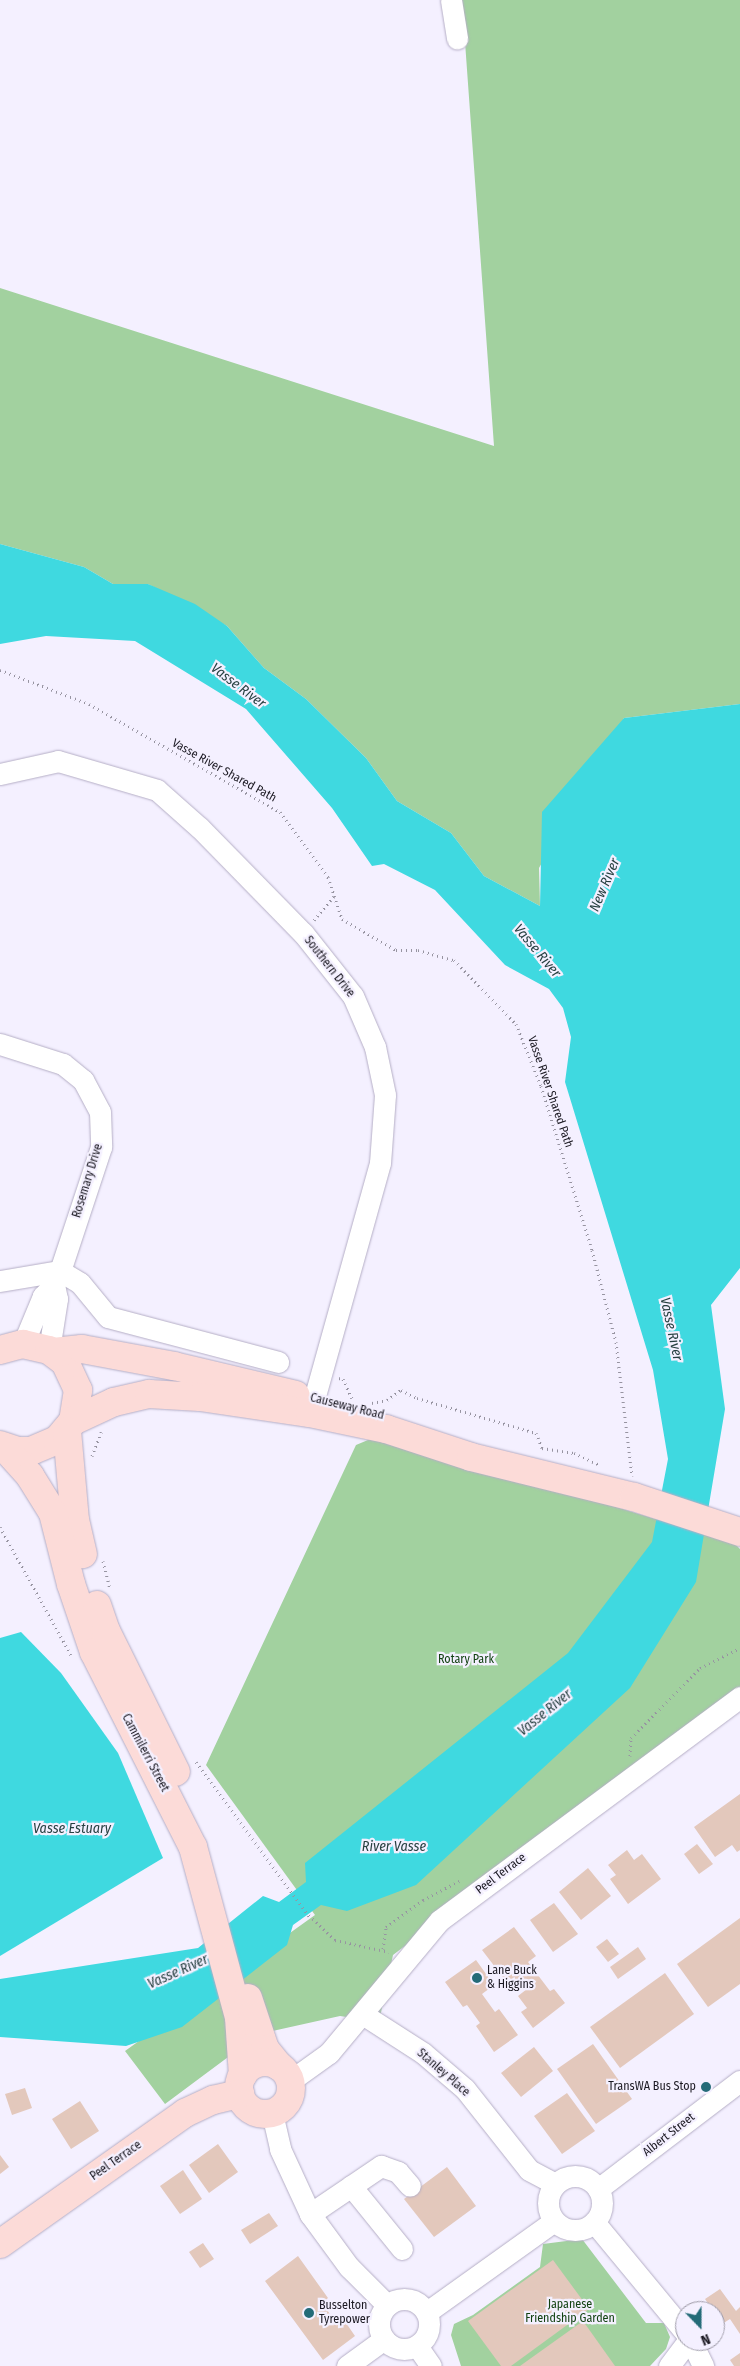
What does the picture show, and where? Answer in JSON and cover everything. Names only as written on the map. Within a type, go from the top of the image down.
[{"type":"main road","name":"Causeway Road","points":[[22,1348],[82,1349],[120,1359],[174,1366],[315,1395],[386,1429],[471,1457],[630,1484],[740,1532]]},
{"type":"main road","name":"Cammilerri Street","points":[[22,1348],[65,1362],[76,1383],[78,1406],[70,1426],[75,1520],[90,1584],[106,1631],[198,1818],[214,1863],[216,1901]]},
{"type":"main road","name":"Causeway Road","points":[[2,1446],[18,1451],[38,1449],[57,1440],[70,1426],[114,1402],[148,1394],[200,1397],[315,1395]]},
{"type":"main road","name":"Cammilerri Street","points":[[2,1446],[30,1476],[53,1513],[71,1584],[94,1652],[192,1847],[216,1901],[242,2002],[265,2049],[284,2074]]},
{"type":"main road","name":"Cammilerri Street","points":[[242,2002],[242,2085]]},
{"type":"main road","points":[[263,2062],[284,2074],[288,2100],[272,2113],[256,2112],[249,2108],[242,2085],[248,2069],[263,2062]]},
{"type":"main road","name":"Peel Terrace","points":[[0,2244],[185,2112],[242,2085]]},
{"type":"street","points":[[451,0],[457,39]]},
{"type":"street","name":"Southern Drive","points":[[0,774],[58,761],[157,790],[200,828],[302,933],[353,996],[375,1047],[385,1095],[380,1163],[315,1395]]},
{"type":"street","name":"Rosemary Drive","points":[[0,1044],[63,1064],[83,1080],[100,1112],[101,1147],[57,1278],[43,1296],[22,1348]]},
{"type":"street","points":[[0,1281],[57,1278],[80,1283],[108,1317],[278,1362]]},
{"type":"street","name":"Peel Terrace","points":[[284,2074],[329,2053],[364,2015],[440,1920],[740,1697]]},
{"type":"street","name":"Stanley Place","points":[[364,2015],[423,2053],[465,2089],[529,2170],[555,2184]]},
{"type":"street","name":"Albert Street","points":[[598,2189],[740,2081]]},
{"type":"street","points":[[272,2113],[280,2150],[310,2214],[349,2266],[388,2305]]},
{"type":"street","points":[[310,2214],[382,2166],[398,2172],[410,2186]]},
{"type":"street","points":[[578,2176],[586,2178],[598,2189],[602,2206],[594,2222],[574,2231],[554,2221],[547,2203],[555,2184],[562,2179],[578,2176]]},
{"type":"street","points":[[351,2186],[402,2249]]},
{"type":"street","points":[[427,2312],[554,2221]]},
{"type":"street","points":[[594,2222],[675,2320]]},
{"type":"street","points":[[407,2299],[416,2301],[427,2312],[429,2329],[417,2346],[404,2349],[384,2339],[379,2320],[388,2305],[407,2299]]},
{"type":"street","points":[[347,2366],[384,2339]]},
{"type":"street","points":[[417,2346],[431,2366]]},
{"type":"street","points":[[669,2366],[682,2351]]},
{"type":"street","points":[[695,2351],[703,2366]]},
{"type":"path","name":"Vasse River Shared Path","points":[[0,670],[89,704],[280,812],[328,877],[342,919],[370,938],[396,950],[418,950],[454,960],[516,1024],[541,1086],[589,1240],[616,1342],[630,1484]]},
{"type":"path","points":[[302,933],[334,895]]},
{"type":"path","points":[[315,1395],[343,1379],[349,1396],[355,1399]]},
{"type":"path","points":[[368,1404],[387,1400],[401,1390],[418,1398],[536,1433],[542,1448],[574,1453],[608,1468]]},
{"type":"path","points":[[92,1462],[92,1453],[104,1424]]},
{"type":"path","points":[[102,1558],[111,1592]]},
{"type":"path","points":[[629,1761],[632,1738],[700,1668],[740,1648]]},
{"type":"path","points":[[192,1758],[309,1916],[336,1940],[383,1949],[408,1960]]},
{"type":"path","points":[[383,1949],[386,1927],[423,1900],[465,1878]]},
{"type":"green space","points":[[462,0],[740,0],[740,704],[624,718],[539,868],[540,906],[484,876],[451,833],[397,801],[366,758],[306,699],[264,668],[227,626],[148,584],[113,584],[84,567],[0,544],[0,288],[494,446]]},
{"type":"green space","name":"Rotary Park","points":[[380,1435],[734,1543],[740,1549],[740,1690],[393,1955],[379,2022],[340,2016],[259,2034],[165,2104],[125,2051],[315,1915],[206,1765],[356,1445]]},
{"type":"green space","name":"Japanese Friendship Garden","points":[[582,2239],[646,2323],[664,2323],[670,2337],[666,2349],[650,2366],[461,2366],[451,2335],[454,2324],[473,2315],[540,2267],[543,2244]]},
{"type":"water","name":"River Vasse","points":[[0,544],[84,567],[113,584],[148,584],[195,604],[227,626],[264,668],[306,699],[366,758],[397,801],[451,833],[484,876],[540,906],[542,812],[624,718],[740,704],[740,1268],[711,1305],[725,1409],[696,1582],[630,1688],[416,1885],[347,1911],[321,1905],[293,1925],[287,1945],[182,2027],[126,2046],[0,2037],[0,1979],[198,1948],[263,1896],[279,1902],[306,1882],[305,1863],[568,1653],[652,1542],[668,1459],[653,1370],[565,1082],[571,1037],[563,1008],[549,989],[505,965],[435,890],[384,864],[372,866],[332,808],[246,709],[135,641],[46,636],[0,644]]},
{"type":"water","name":"Vasse Estuary","points":[[21,1632],[61,1673],[118,1753],[163,1858],[0,1956],[0,1638]]},
{"type":"building","points":[[740,1794],[740,1850],[737,1852],[732,1845],[715,1857],[694,1827]]},
{"type":"building","points":[[697,1844],[713,1864],[699,1874],[684,1854]]},
{"type":"building","points":[[627,1850],[634,1860],[642,1854],[661,1879],[628,1904],[610,1879],[616,1875],[608,1865]]},
{"type":"building","points":[[588,1868],[611,1896],[581,1920],[559,1892]]},
{"type":"building","points":[[554,1903],[578,1934],[553,1952],[530,1920]]},
{"type":"building","points":[[740,1918],[740,1984],[708,2007],[677,1964]]},
{"type":"building","points":[[514,1927],[536,1956],[528,1962],[550,1991],[554,1989],[565,2003],[533,2028],[521,2012],[527,2008],[518,1996],[527,1989],[522,1983],[517,1987],[509,1977],[505,1980],[482,1950]]},
{"type":"building","points":[[607,1939],[619,1954],[608,1962],[596,1947]]},
{"type":"building","points":[[638,1947],[646,1959],[618,1979],[610,1967]]},
{"type":"building","points":[[476,1960],[494,1985],[482,1994],[495,2012],[499,2009],[518,2035],[494,2052],[476,2026],[480,2023],[467,2005],[463,2007],[445,1982]]},
{"type":"building","points":[[665,1973],[694,2014],[620,2068],[590,2027]]},
{"type":"building","points":[[593,2044],[632,2099],[596,2124],[557,2069]]},
{"type":"building","points":[[534,2047],[553,2071],[521,2097],[501,2073]]},
{"type":"building","points":[[25,2088],[32,2108],[12,2115],[5,2094]]},
{"type":"building","points":[[567,2093],[595,2131],[562,2154],[534,2116]]},
{"type":"building","points":[[80,2101],[99,2131],[71,2149],[52,2119]]},
{"type":"building","points":[[218,2144],[238,2172],[209,2193],[189,2165]]},
{"type":"building","points":[[0,2155],[9,2167],[0,2174]]},
{"type":"building","points":[[447,2167],[476,2206],[434,2237],[404,2199]]},
{"type":"building","points":[[183,2170],[202,2199],[180,2214],[160,2186]]},
{"type":"building","points":[[269,2213],[278,2226],[250,2244],[241,2230]]},
{"type":"building","points":[[203,2243],[214,2259],[200,2268],[189,2252]]},
{"type":"building","name":"Busselton Tyrepower","points":[[298,2256],[328,2298],[322,2303],[340,2328],[346,2323],[355,2336],[323,2360],[265,2281]]},
{"type":"building","points":[[553,2260],[589,2309],[511,2366],[501,2366],[468,2321]]},
{"type":"building","points":[[720,2289],[736,2311],[740,2307],[740,2334],[730,2319],[725,2322],[725,2301],[706,2301],[705,2299]]},
{"type":"building","points":[[583,2321],[615,2366],[520,2366]]},
{"type":"building","points":[[740,2353],[740,2366],[734,2366],[730,2360]]},
{"type":"place","name":"Lane Buck & Higgins","points":[[477,1978]]},
{"type":"place","name":"TransWA Bus Stop","points":[[706,2087]]},
{"type":"place","name":"Busselton Tyrepower","points":[[309,2313]]},
{"type":"water label","name":"Vasse River","points":[[238,686]]},
{"type":"water label","name":"New River","points":[[605,885]]},
{"type":"water label","name":"Vasse River","points":[[537,951]]},
{"type":"water label","name":"Vasse River","points":[[671,1329]]},
{"type":"water label","name":"Vasse River","points":[[545,1713]]},
{"type":"water label","name":"Vasse River","points":[[178,1972]]}]
